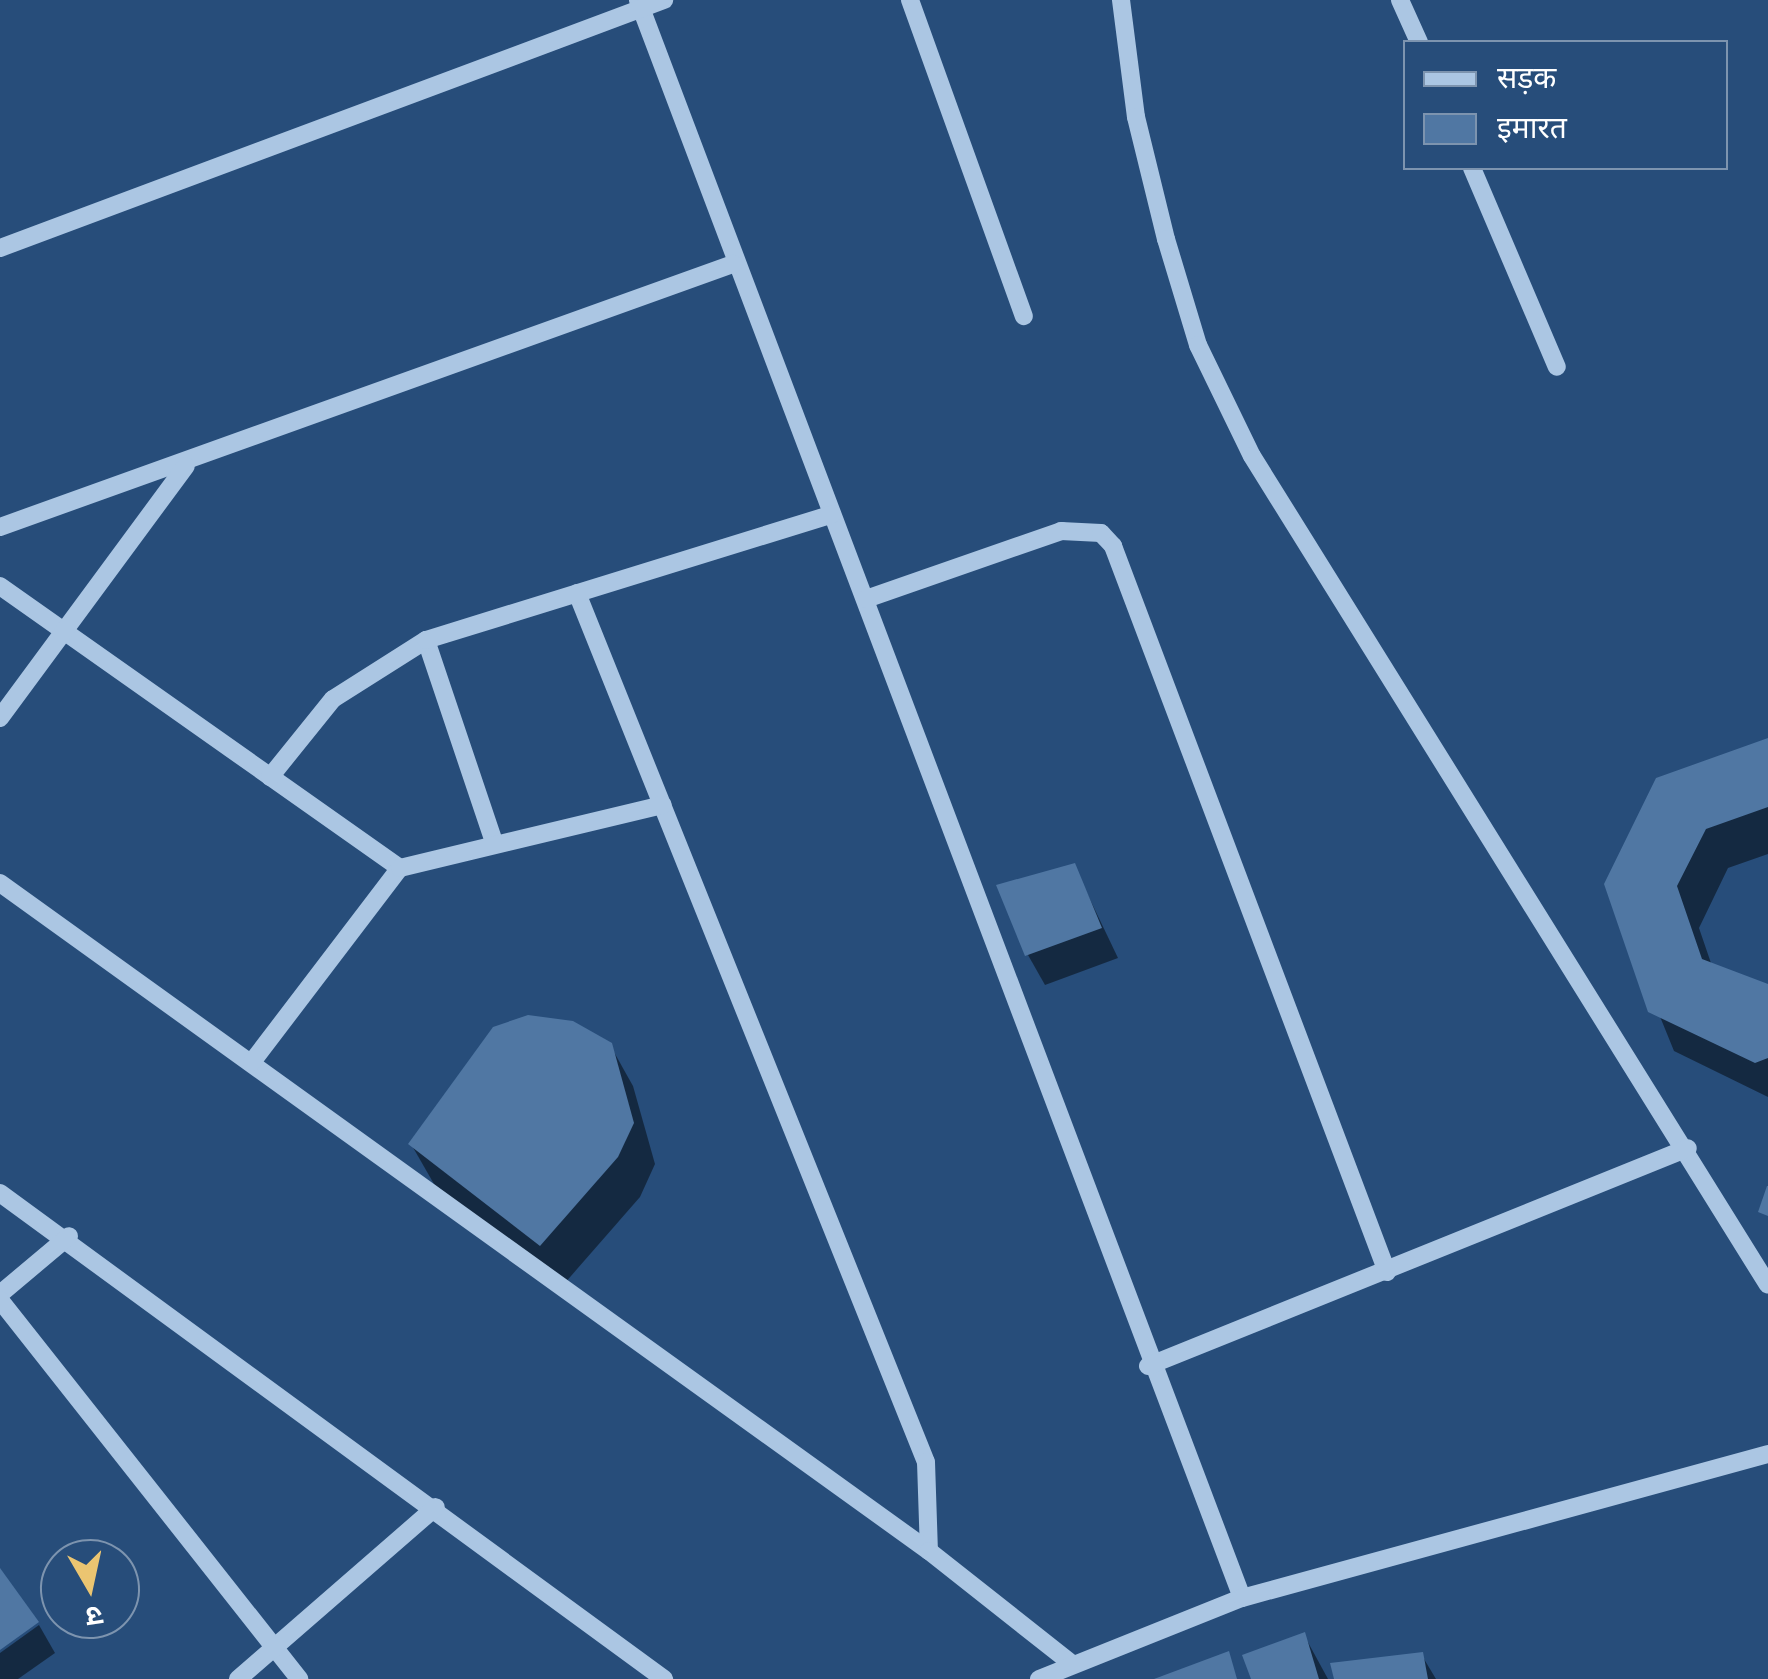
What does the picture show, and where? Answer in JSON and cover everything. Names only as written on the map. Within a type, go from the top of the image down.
[{"type":"street","points":[[0,248],[640,4],[664,0]]},
{"type":"street","points":[[910,0],[1024,316]]},
{"type":"street","points":[[1121,0],[1136,117],[1166,238],[1198,345],[1252,456],[1688,1148],[1768,1285]]},
{"type":"street","points":[[1400,0],[1417,40]]},
{"type":"street","points":[[640,4],[733,264],[866,599],[1148,1366],[1242,1598]]},
{"type":"street","points":[[1473,170],[1557,367]]},
{"type":"street","points":[[0,527],[186,466],[733,264]]},
{"type":"street","points":[[0,718],[186,466]]},
{"type":"street","points":[[270,777],[332,699],[426,640],[832,514]]},
{"type":"street","points":[[866,599],[1061,531],[1101,533],[1113,546],[1386,1272]]},
{"type":"street","points":[[0,586],[400,868]]},
{"type":"street","points":[[578,593],[926,1462],[929,1551]]},
{"type":"street","points":[[426,640],[494,842]]},
{"type":"street","points":[[252,1062],[400,868],[494,842],[664,805]]},
{"type":"street","points":[[0,883],[929,1551],[1072,1664]]},
{"type":"street","points":[[1148,1366],[1688,1148]]},
{"type":"street","points":[[0,1193],[69,1236],[664,1679]]},
{"type":"street","points":[[69,1236],[0,1297],[300,1679]]},
{"type":"street","points":[[1039,1679],[1242,1598],[1768,1454]]},
{"type":"street","points":[[238,1679],[436,1507]]},
{"type":"building","points":[[1768,738],[1768,807],[1706,829],[1677,886],[1702,959],[1768,984],[1768,1058],[1755,1063],[1648,1012],[1604,884],[1656,778]]},
{"type":"building","points":[[1075,863],[1102,928],[1025,956],[996,885]]},
{"type":"building","points":[[528,1015],[573,1021],[612,1043],[634,1123],[618,1157],[540,1246],[408,1144],[493,1027]]},
{"type":"building","points":[[1768,1186],[1768,1216],[1758,1212]]},
{"type":"building","points":[[0,1568],[39,1622],[0,1650]]},
{"type":"building","points":[[1305,1632],[1319,1679],[1251,1679],[1242,1655]]},
{"type":"building","points":[[1229,1651],[1237,1679],[1154,1679]]},
{"type":"building","points":[[1423,1652],[1428,1679],[1334,1679],[1330,1663]]}]
